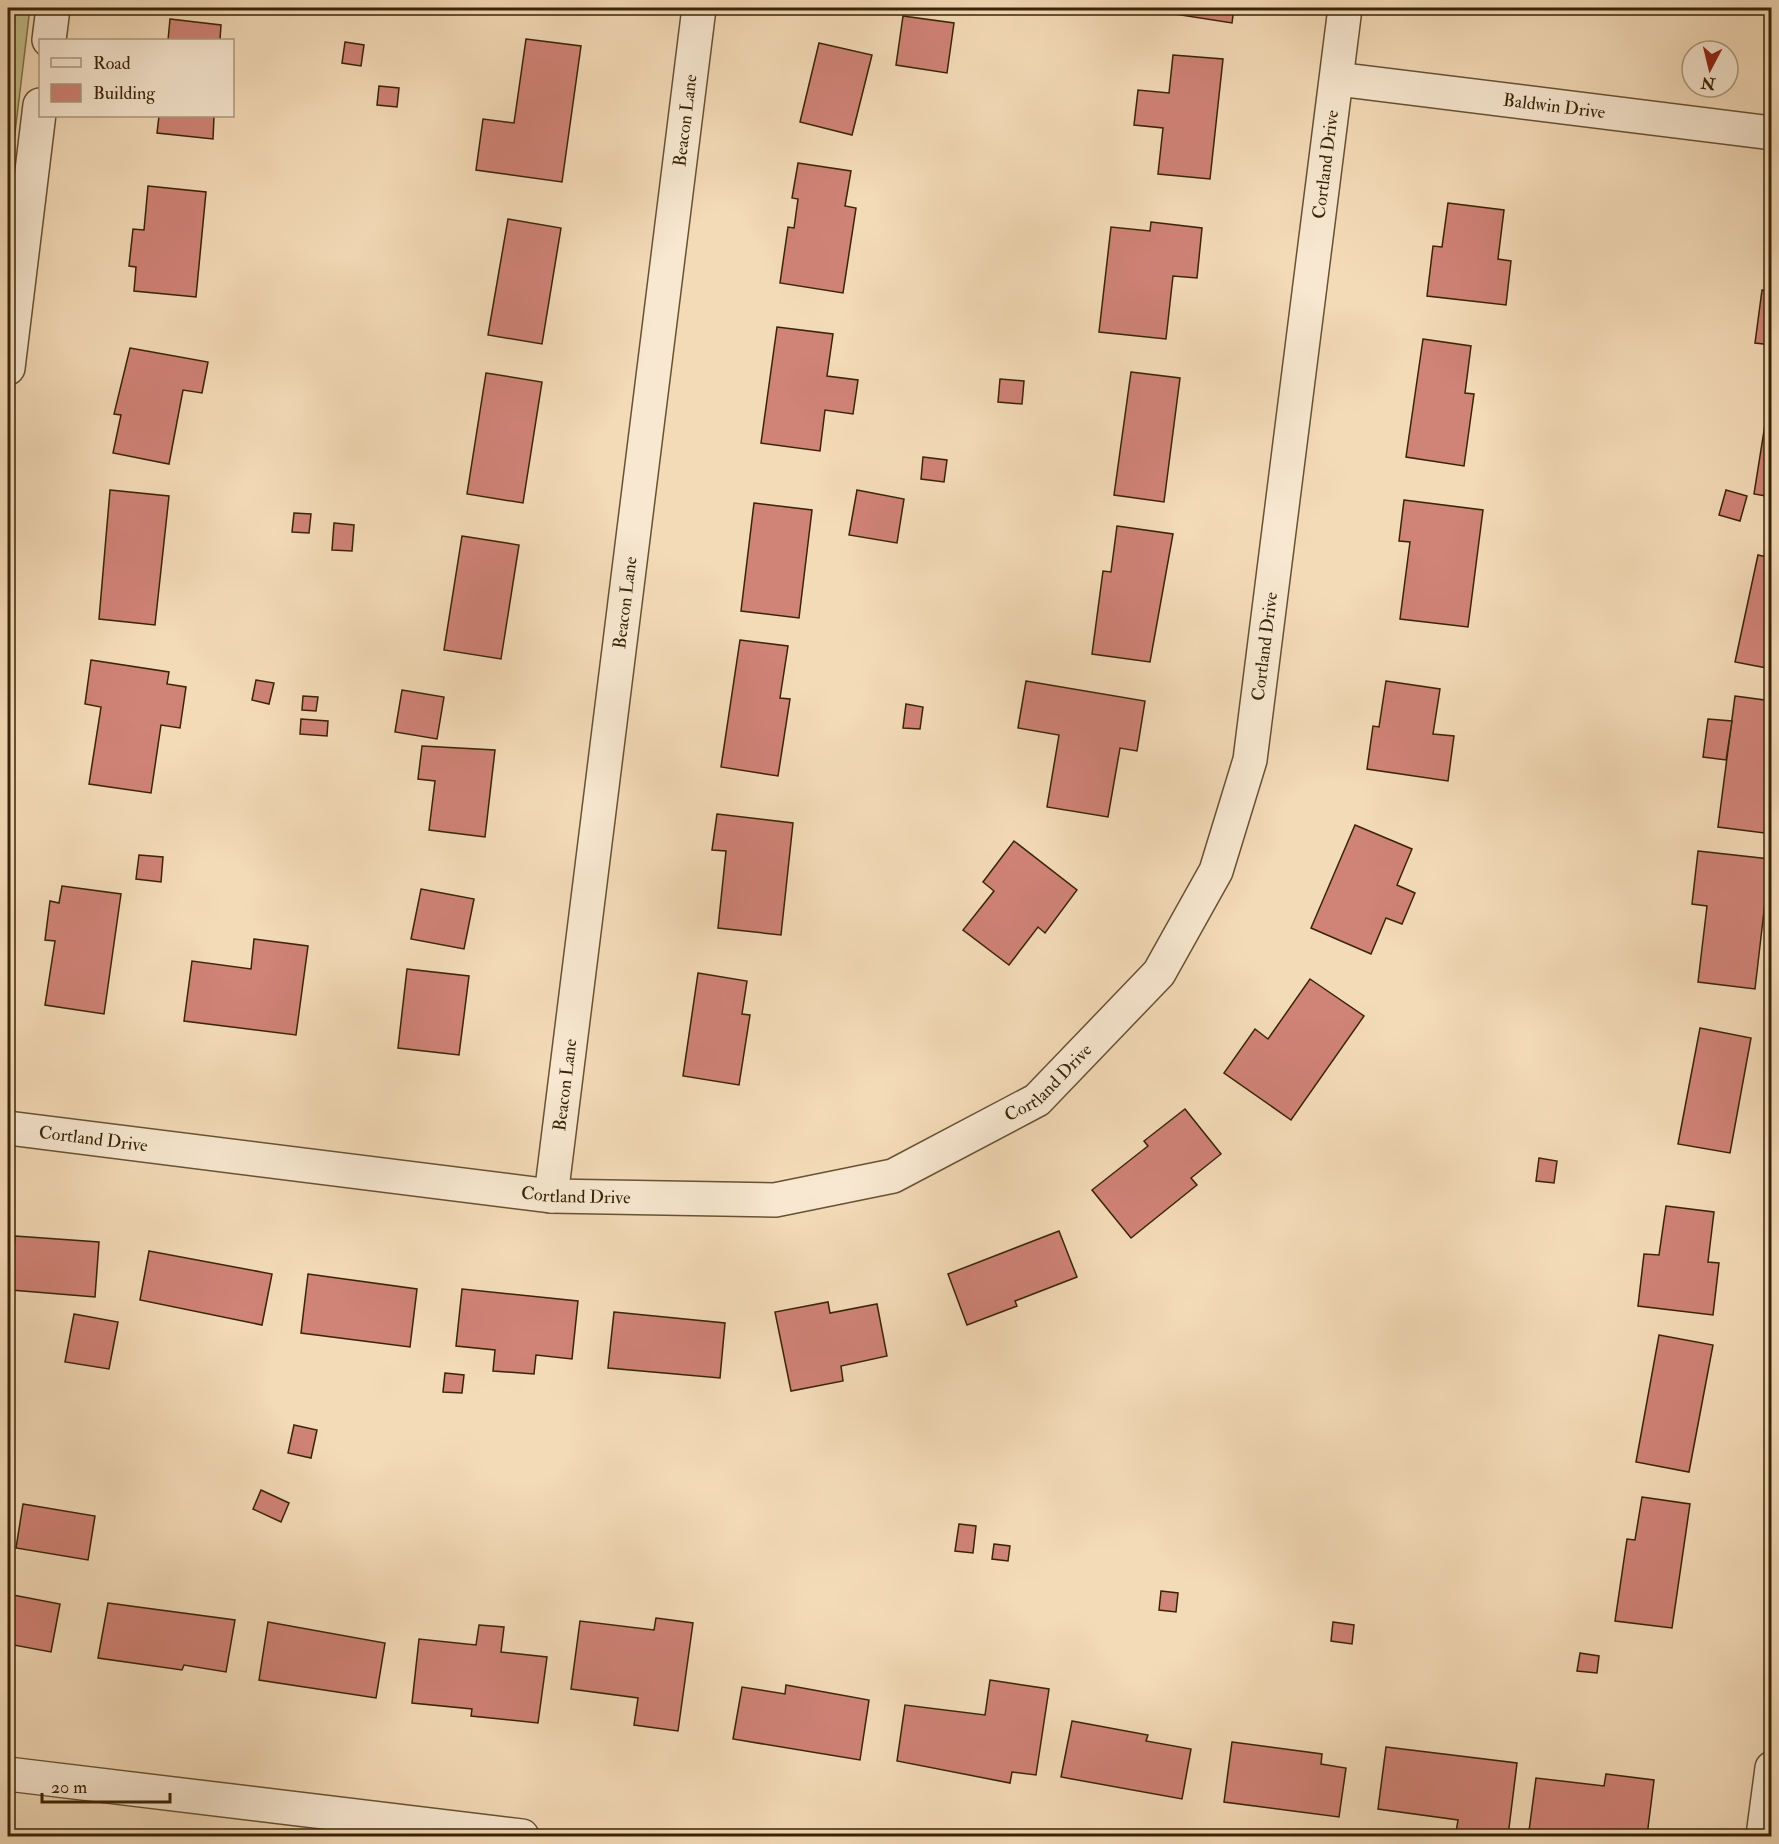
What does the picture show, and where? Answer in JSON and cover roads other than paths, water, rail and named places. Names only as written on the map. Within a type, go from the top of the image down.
[{"type":"street","points":[[49,39],[53,8]]},
{"type":"street","name":"Beacon Lane","points":[[551,1196],[699,8]]},
{"type":"street","name":"Cortland Drive","points":[[8,1128],[551,1196],[776,1200],[893,1176],[1037,1100],[1159,973],[1216,871],[1250,760],[1345,8]]},
{"type":"street","name":"Baldwin Drive","points":[[1337,79],[1772,133]]},
{"type":"street","points":[[8,368],[39,113]]},
{"type":"street","points":[[1763,1836],[1772,1768]]},
{"type":"street","points":[[8,1774],[448,1832],[522,1836]]}]
